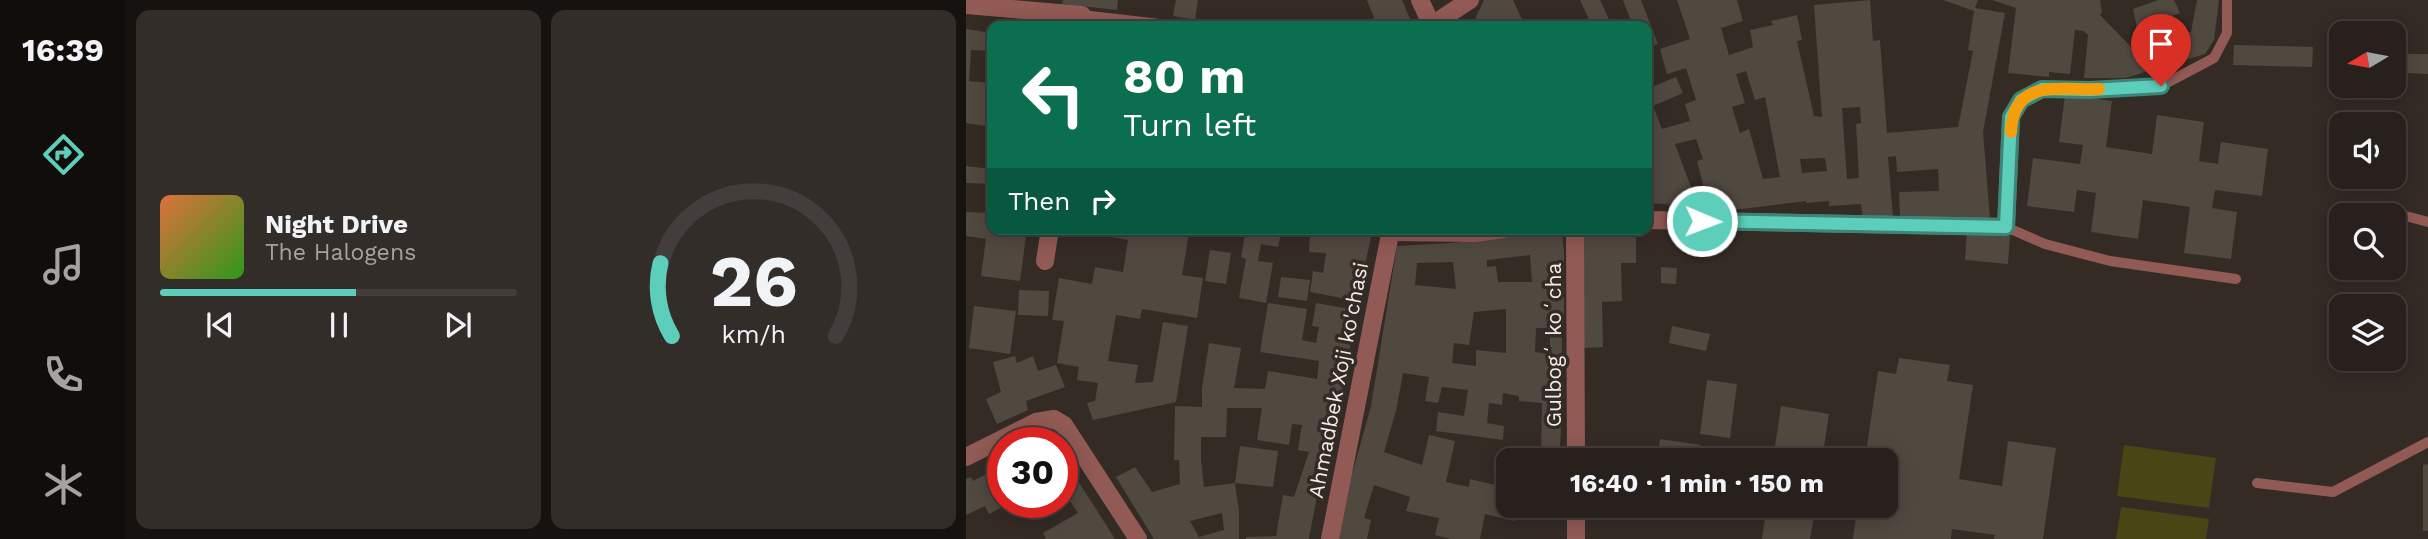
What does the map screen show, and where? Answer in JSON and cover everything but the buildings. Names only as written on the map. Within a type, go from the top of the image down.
[{"type":"street","points":[[1420,0],[1430,21]]},
{"type":"street","points":[[1439,21],[1470,0]]},
{"type":"street","points":[[966,5],[1081,21]]},
{"type":"street","points":[[1652,220],[2006,227],[2011,117]]},
{"type":"street","points":[[1045,261],[1048,235]]},
{"type":"street","name":"Ahmadbek Xoji ko'chasi","points":[[1330,539],[1389,235]]},
{"type":"street","name":"Gulbogʻ koʻcha","points":[[1575,235],[1576,448]]},
{"type":"street","points":[[966,457],[1036,422],[1054,419],[1064,425],[1138,539]]},
{"type":"street","points":[[1576,518],[1577,539]]},
{"type":"lane","points":[[2011,117],[2021,100],[2042,89],[2090,90],[2161,86],[2214,58],[2227,33],[2227,0]]},
{"type":"lane","points":[[2406,216],[2428,222]]},
{"type":"lane","points":[[2006,227],[2045,244],[2110,261],[2236,279]]},
{"type":"lane","points":[[2257,483],[2333,492],[2428,442]]},
{"type":"shaded area","points":[[2124,445],[2216,458],[2209,508],[2117,496]]},
{"type":"shaded area","points":[[2121,507],[2209,519],[2206,539],[2116,539]]},
{"type":"slow traffic","points":[[2011,132],[2011,117],[2021,100],[2042,89],[2099,89]]},
{"type":"route","points":[[1702,221],[2006,227],[2011,117],[2021,100],[2042,89],[2090,90],[2161,86]]}]
